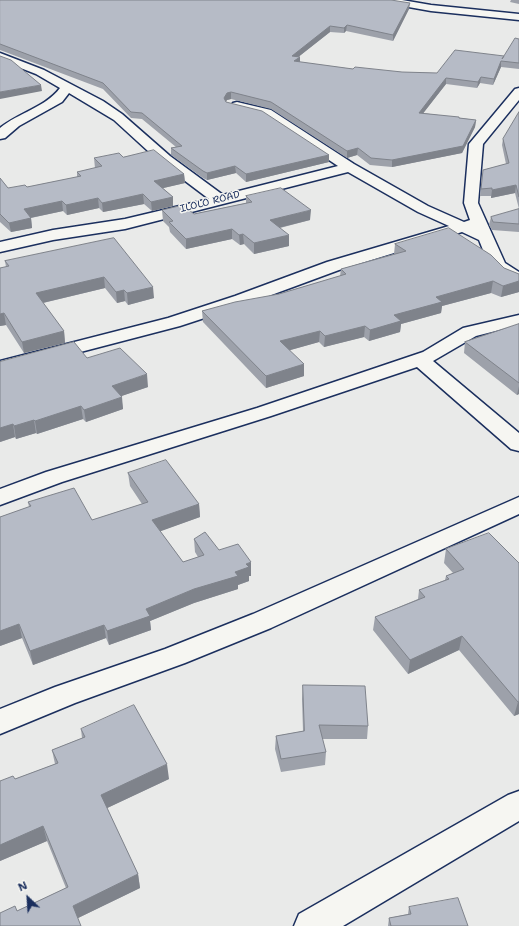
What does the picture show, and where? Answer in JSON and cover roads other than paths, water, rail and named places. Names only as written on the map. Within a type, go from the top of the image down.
[{"type":"street","points":[[386,0],[431,8],[519,16]]},
{"type":"street","points":[[0,56],[40,72],[118,117],[165,159],[219,199]]},
{"type":"street","points":[[0,63],[13,61]]},
{"type":"street","points":[[0,135],[14,124],[58,99],[67,87]]},
{"type":"street","points":[[519,92],[476,144],[471,203],[476,229],[498,266],[519,279]]},
{"type":"street","points":[[231,104],[267,113],[348,167],[423,209],[476,229]]},
{"type":"street","name":"ILOLO ROAD","points":[[0,247],[53,235],[125,224],[219,199],[334,172],[348,167]]},
{"type":"street","points":[[0,367],[174,322],[241,300],[333,266],[476,229]]},
{"type":"street","points":[[0,497],[54,477],[264,412],[430,356],[470,332],[519,320]]},
{"type":"street","points":[[419,359],[519,444]]},
{"type":"street","points":[[0,722],[35,705],[175,656],[336,588],[519,506]]},
{"type":"street","points":[[311,926],[519,804]]}]
